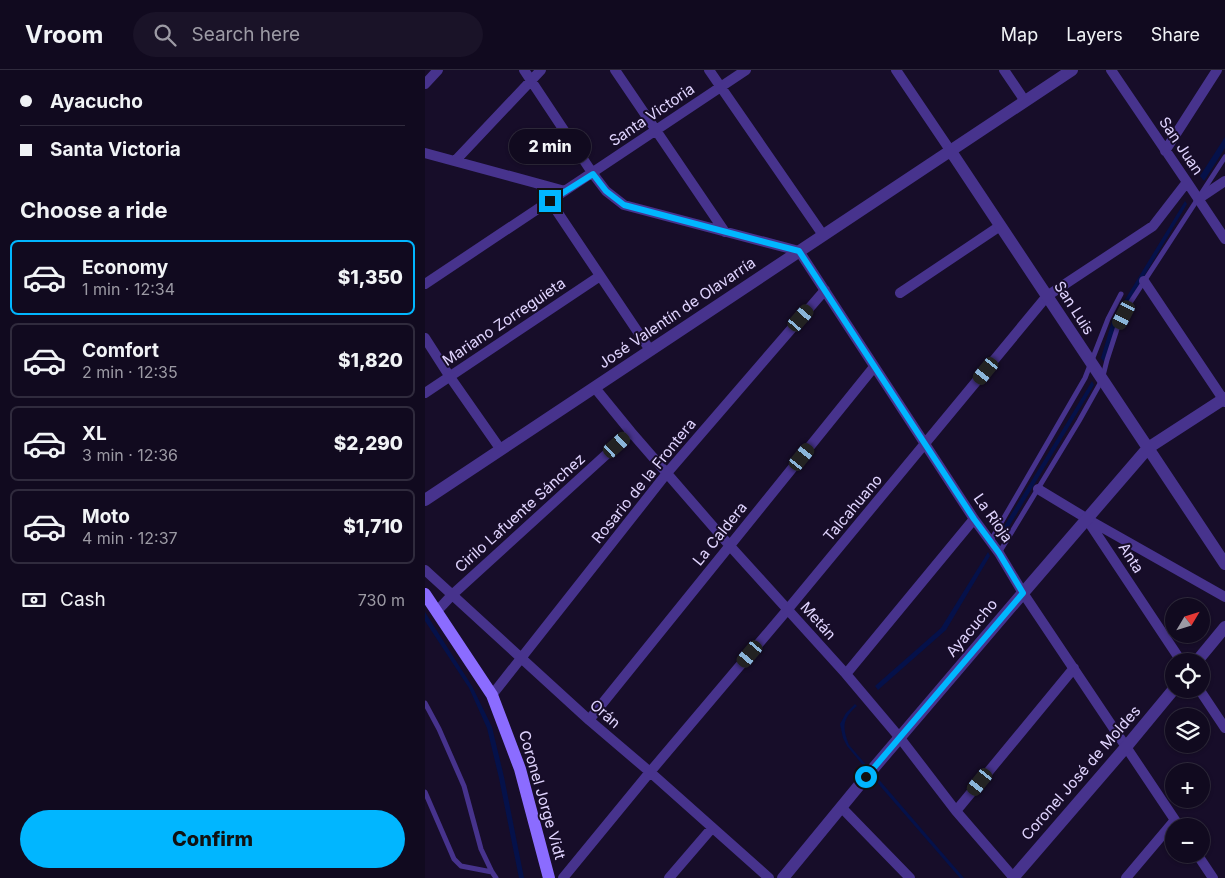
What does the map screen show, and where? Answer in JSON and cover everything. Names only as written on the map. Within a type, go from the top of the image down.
[{"type":"main road","name":"Coronel Jorge Vidt","points":[[425,594],[492,695],[520,769],[549,878]]},
{"type":"street","points":[[524,70],[593,174],[606,191],[624,205],[799,251]]},
{"type":"street","points":[[455,161],[541,70]]},
{"type":"street","points":[[615,70],[655,132],[725,232]]},
{"type":"street","points":[[709,70],[823,235]]},
{"type":"street","name":"Santa Victoria","points":[[425,284],[593,174],[746,70]]},
{"type":"street","name":"San Luis","points":[[896,70],[1225,564]]},
{"type":"street","points":[[1004,70],[1025,101]]},
{"type":"street","name":"José Valentín de Olavarría","points":[[425,500],[1072,70]]},
{"type":"street","name":"San Juan","points":[[1111,70],[1225,239]]},
{"type":"street","points":[[1205,70],[1211,79]]},
{"type":"street","points":[[1165,151],[1217,70]]},
{"type":"street","points":[[425,84],[432,72]]},
{"type":"street","points":[[425,153],[565,191]]},
{"type":"street","points":[[1198,199],[1225,181]]},
{"type":"street","name":"Talcahuano","points":[[563,878],[650,772],[788,610],[1047,296],[1153,226],[1187,182]]},
{"type":"street","points":[[550,201],[650,350]]},
{"type":"street","points":[[900,293],[1000,226]]},
{"type":"street","name":"La Rioja","points":[[799,251],[974,519],[991,540],[1023,593],[1174,818]]},
{"type":"street","name":"Mariano Zorreguieta","points":[[425,393],[600,276]]},
{"type":"street","points":[[1144,281],[1224,399]]},
{"type":"street","name":"Rosario de la Frontera","points":[[492,695],[667,473],[825,290]]},
{"type":"street","points":[[425,338],[501,450]]},
{"type":"street","name":"La Caldera","points":[[589,720],[874,367]]},
{"type":"street","name":"Metán","points":[[595,388],[730,546],[846,674],[900,738],[956,811],[1013,878]]},
{"type":"street","name":"Ayacucho","points":[[783,878],[1086,518],[1148,448],[1224,399]]},
{"type":"street","name":"Cirilo Lafuente Sánchez","points":[[437,611],[452,595],[631,432]]},
{"type":"street","name":"Anta","points":[[1038,489],[1086,518],[1176,653]]},
{"type":"street","points":[[1086,518],[1225,597]]},
{"type":"street","points":[[846,674],[974,519]]},
{"type":"street","name":"Orán","points":[[425,570],[589,720],[769,878]]},
{"type":"street","points":[[1204,653],[1225,627]]},
{"type":"street","points":[[956,811],[1073,668]]},
{"type":"street","name":"Coronel José de Moldes","points":[[1013,878],[1167,698]]},
{"type":"street","points":[[1205,698],[1225,728]]},
{"type":"street","points":[[841,807],[911,878]]},
{"type":"street","points":[[669,878],[712,828]]},
{"type":"street","points":[[1126,878],[1165,836]]},
{"type":"street","points":[[1203,863],[1213,878]]},
{"type":"lane","points":[[999,553],[1102,380],[1118,326],[1130,303],[1225,157]]},
{"type":"lane","points":[[991,540],[1085,378],[1108,320],[1121,294]]},
{"type":"lane","points":[[425,703],[439,728],[464,786],[481,849],[491,872],[496,878]]},
{"type":"lane","points":[[425,792],[454,859],[464,868],[491,872]]},
{"type":"shaded area","points":[[1225,137],[1225,148],[1204,181],[1200,176]]},
{"type":"shaded area","points":[[1185,201],[1187,204],[1117,322],[1104,362],[1101,358],[1112,321]]},
{"type":"shaded area","points":[[1092,381],[1094,385],[1004,535],[1001,531]]},
{"type":"shaded area","points":[[988,552],[990,556],[946,630],[878,690],[875,686],[941,628]]},
{"type":"shaded area","points":[[425,612],[472,686],[492,727],[524,878],[519,878],[487,728],[469,688],[425,621]]},
{"type":"shaded area","points":[[855,704],[857,706],[848,715],[845,724],[845,733],[849,745],[964,878],[960,878],[847,746],[840,724],[846,713]]},
{"type":"route","points":[[550,201],[593,174],[606,191],[624,205],[799,251],[974,519],[991,540],[1023,593],[866,777]]}]
